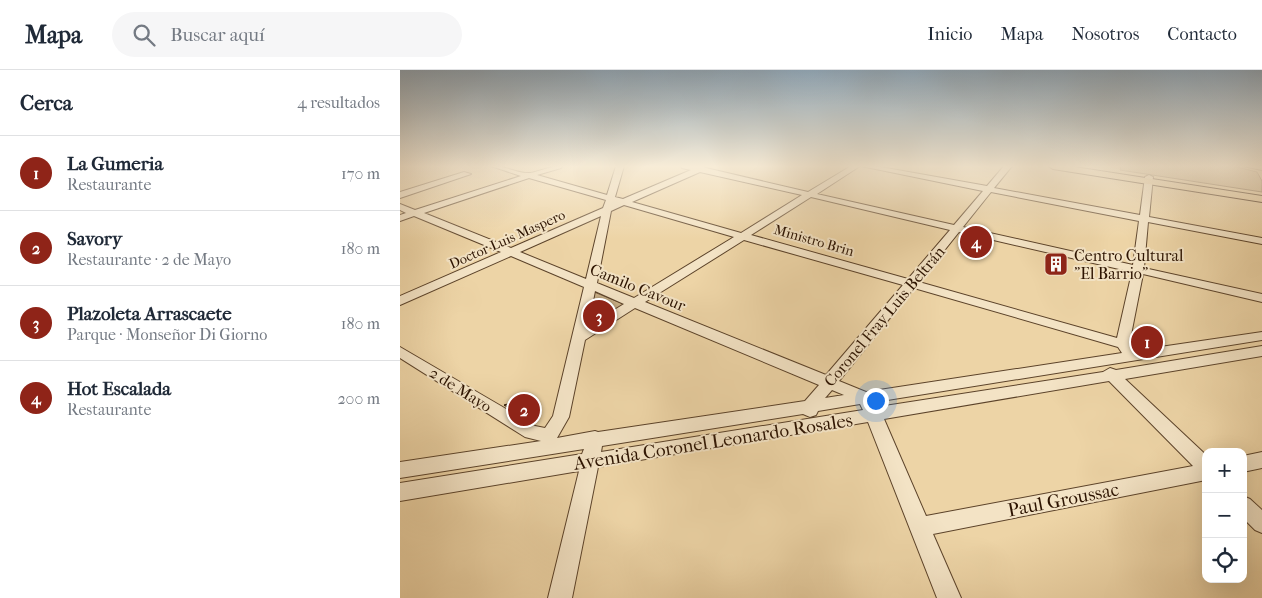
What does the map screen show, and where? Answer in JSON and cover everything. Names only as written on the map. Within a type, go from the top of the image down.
[{"type":"main road","points":[[1222,191],[1262,197]]},
{"type":"street","points":[[400,195],[414,191]]},
{"type":"street","points":[[400,218],[481,191]]},
{"type":"street","name":"Ministro Brin","points":[[571,191],[608,204],[623,203],[912,283],[1127,350]]},
{"type":"street","points":[[548,468],[552,440],[561,417],[612,191]]},
{"type":"street","points":[[623,203],[651,191]]},
{"type":"street","points":[[797,191],[1262,298]]},
{"type":"street","points":[[578,338],[636,304],[742,235],[816,191]]},
{"type":"street","name":"Coronel Fray Luis Beltrán","points":[[810,406],[989,191]]},
{"type":"street","points":[[998,191],[1262,241]]},
{"type":"street","points":[[1146,371],[1127,350],[1148,191]]},
{"type":"street","name":"Doctor Luis Maspero","points":[[400,301],[511,252],[608,204]]},
{"type":"street","name":"Camilo Cavour","points":[[400,207],[864,397]]},
{"type":"street","name":"Avenida Coronel Leonardo Rosales","points":[[400,470],[552,440],[595,438],[1099,361],[1127,350],[1262,336]]},
{"type":"street","name":"Avenida Coronel Leonardo Rosales","points":[[400,492],[1262,351]]},
{"type":"street","name":"2 de Mayo","points":[[400,352],[531,432],[552,440]]},
{"type":"street","points":[[1099,361],[1202,463]]},
{"type":"street","points":[[864,397],[874,415],[950,598]]},
{"type":"street","points":[[810,406],[813,425]]},
{"type":"street","points":[[560,598],[595,438]]},
{"type":"street","points":[[1247,463],[1262,460]]},
{"type":"street","name":"Paul Groussac","points":[[920,527],[1202,473]]},
{"type":"street","points":[[1247,509],[1262,523]]},
{"type":"shaded area","points":[[594,292],[626,305],[589,328]]},
{"type":"building","points":[[522,400],[522,404],[538,401],[535,415],[526,418],[504,405]]},
{"type":"place","name":"Hot Escalada","points":[[976,242]]},
{"type":"place","name":"Centro Cultural \"El Barrio\"","points":[[1056,264]]},
{"type":"place","name":"Plazoleta Arrascaete","points":[[599,316]]},
{"type":"place","name":"La Gumeria","points":[[1147,342]]},
{"type":"place","name":"Savory","points":[[524,410]]}]
